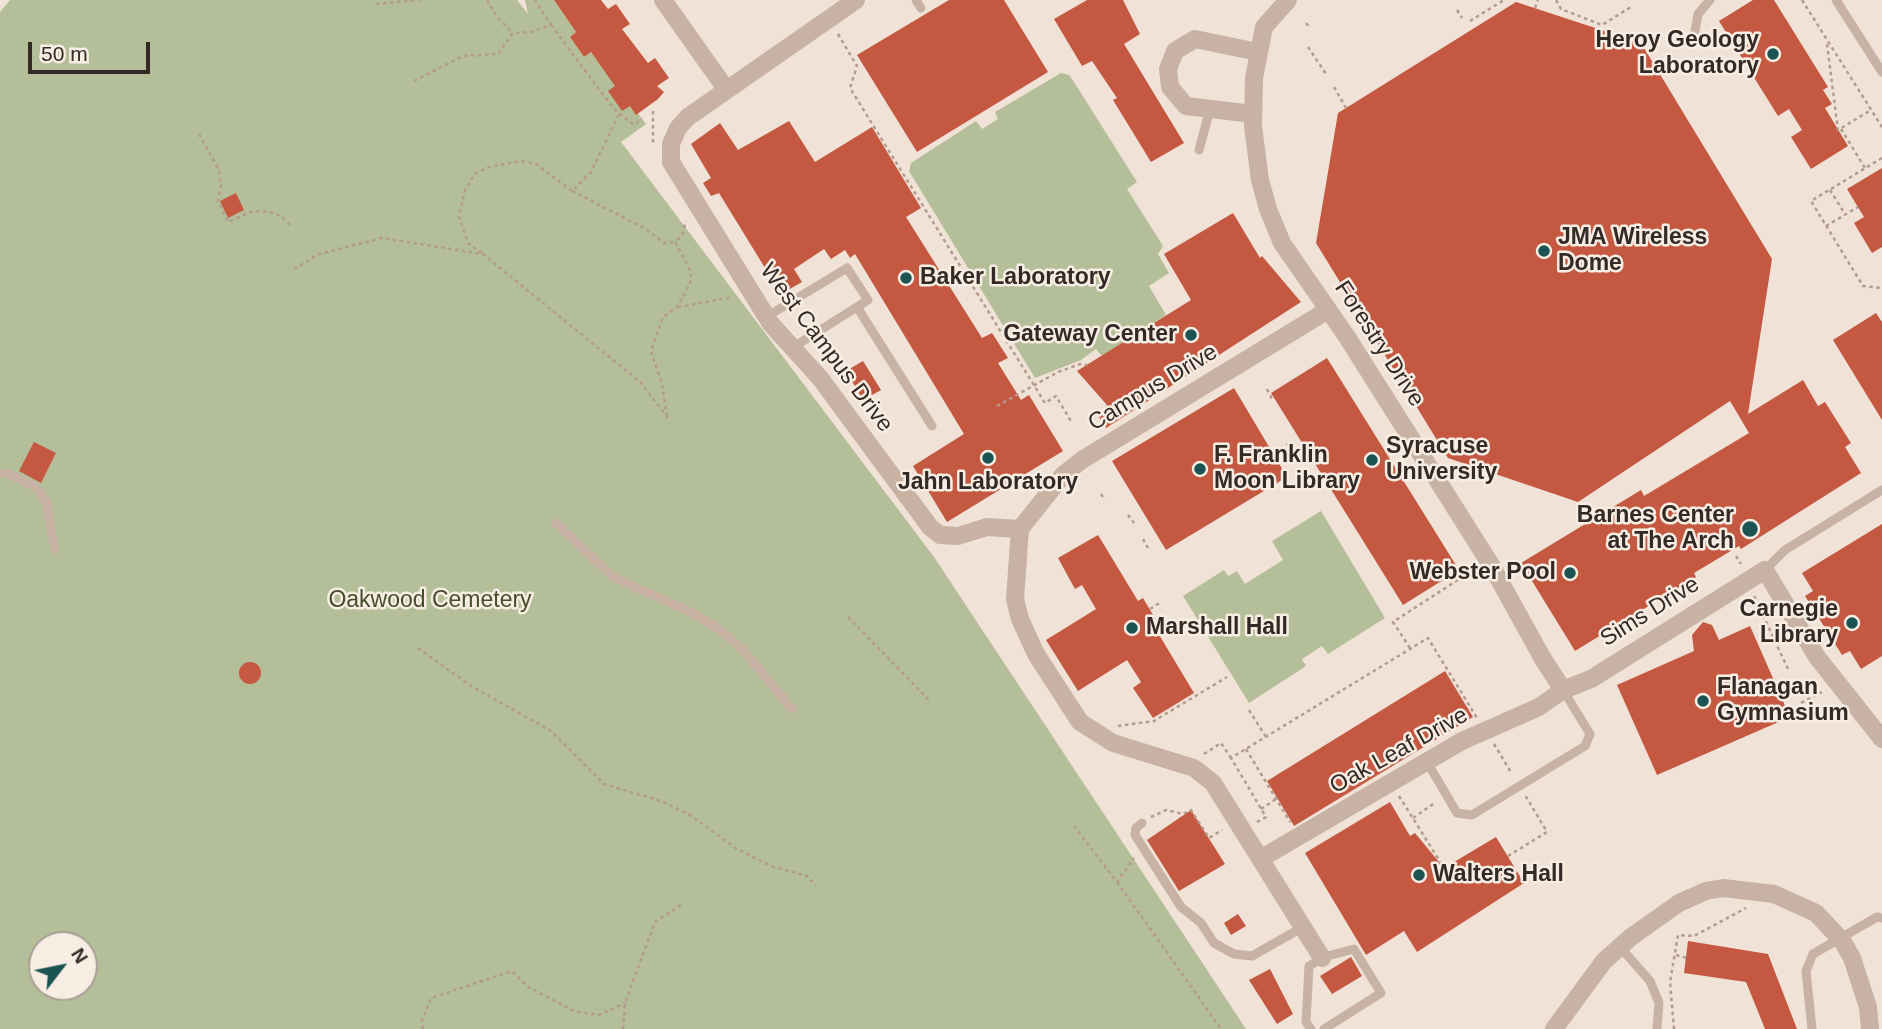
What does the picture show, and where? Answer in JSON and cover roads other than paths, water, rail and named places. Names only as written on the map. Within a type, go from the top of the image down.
[{"type":"street","points":[[663,0],[726,89]]},
{"type":"street","name":"West Campus Drive","points":[[856,0],[688,117],[678,128],[671,144],[671,162],[766,317],[820,378],[930,527],[940,534],[958,536],[987,527],[1020,528]]},
{"type":"street","name":"Forestry Drive","points":[[1285,1],[1268,20],[1258,52],[1253,114],[1260,180],[1268,209],[1282,243],[1328,310],[1488,561],[1563,690]]},
{"type":"street","points":[[1253,114],[1186,106],[1170,87],[1168,69],[1175,51],[1195,39],[1258,52]]},
{"type":"street","name":"Campus Drive","points":[[1020,528],[1063,475],[1082,460],[1328,310]]},
{"type":"street","points":[[1020,528],[1015,599],[1020,619],[1036,654],[1080,722],[1113,743],[1186,765],[1213,783],[1236,829],[1260,859],[1322,958]]},
{"type":"street","points":[[1765,570],[1817,657],[1882,739]]},
{"type":"street","name":"Sims Drive","points":[[1563,690],[1591,679],[1765,570]]},
{"type":"street","name":"Oak Leaf Drive","points":[[1260,859],[1427,762],[1485,731],[1539,707],[1563,690]]},
{"type":"street","points":[[1554,1029],[1604,961],[1620,947],[1679,903],[1706,891],[1723,888],[1765,891],[1801,904],[1816,913],[1839,938],[1862,980],[1870,1029]]},
{"type":"lane","points":[[1695,32],[1698,14],[1710,0]]},
{"type":"lane","points":[[1836,0],[1882,72]]},
{"type":"lane","points":[[1199,150],[1210,109]]},
{"type":"lane","points":[[766,317],[847,268],[868,300],[792,348]]},
{"type":"lane","points":[[857,307],[932,426]]},
{"type":"lane","points":[[0,474],[7,473],[36,487],[46,501],[55,550]]},
{"type":"lane","points":[[1765,570],[1785,550],[1882,490]]},
{"type":"lane","points":[[556,523],[613,578],[688,611],[718,628],[743,650],[792,709]]},
{"type":"lane","points":[[1427,762],[1457,813],[1472,815],[1585,746],[1590,734],[1563,690]]},
{"type":"lane","points":[[1142,823],[1136,828],[1135,835],[1181,907],[1200,923],[1214,943],[1234,954],[1252,956],[1303,927]]},
{"type":"lane","points":[[1812,1029],[1806,971],[1808,961],[1821,946],[1882,918]]},
{"type":"lane","points":[[1620,947],[1650,981],[1659,1003],[1657,1029]]},
{"type":"lane","points":[[1311,1029],[1306,1022],[1309,966],[1322,958],[1354,950],[1381,993],[1324,1029]]},
{"type":"place","name":"Heroy Geology Laboratory","points":[[1773,54]]},
{"type":"place","name":"JMA Wireless Dome","points":[[1544,251]]},
{"type":"place","name":"Baker Laboratory","points":[[906,278]]},
{"type":"place","name":"Gateway Center","points":[[1191,335]]},
{"type":"place","name":"Jahn Laboratory","points":[[988,458]]},
{"type":"place","name":"Syracuse University","points":[[1372,460]]},
{"type":"place","name":"F. Franklin Moon Library","points":[[1200,469]]},
{"type":"place","name":"Barnes Center at The Arch","points":[[1750,529]]},
{"type":"place","name":"Webster Pool","points":[[1570,573]]},
{"type":"place","name":"Carnegie Library","points":[[1852,623]]},
{"type":"place","name":"Marshall Hall","points":[[1132,628]]},
{"type":"place","name":"Flanagan Gymnasium","points":[[1703,701]]},
{"type":"place","name":"Walters Hall","points":[[1419,875]]},
{"type":"park label","name":"Oakwood Cemetery","points":[[430,601]]}]
